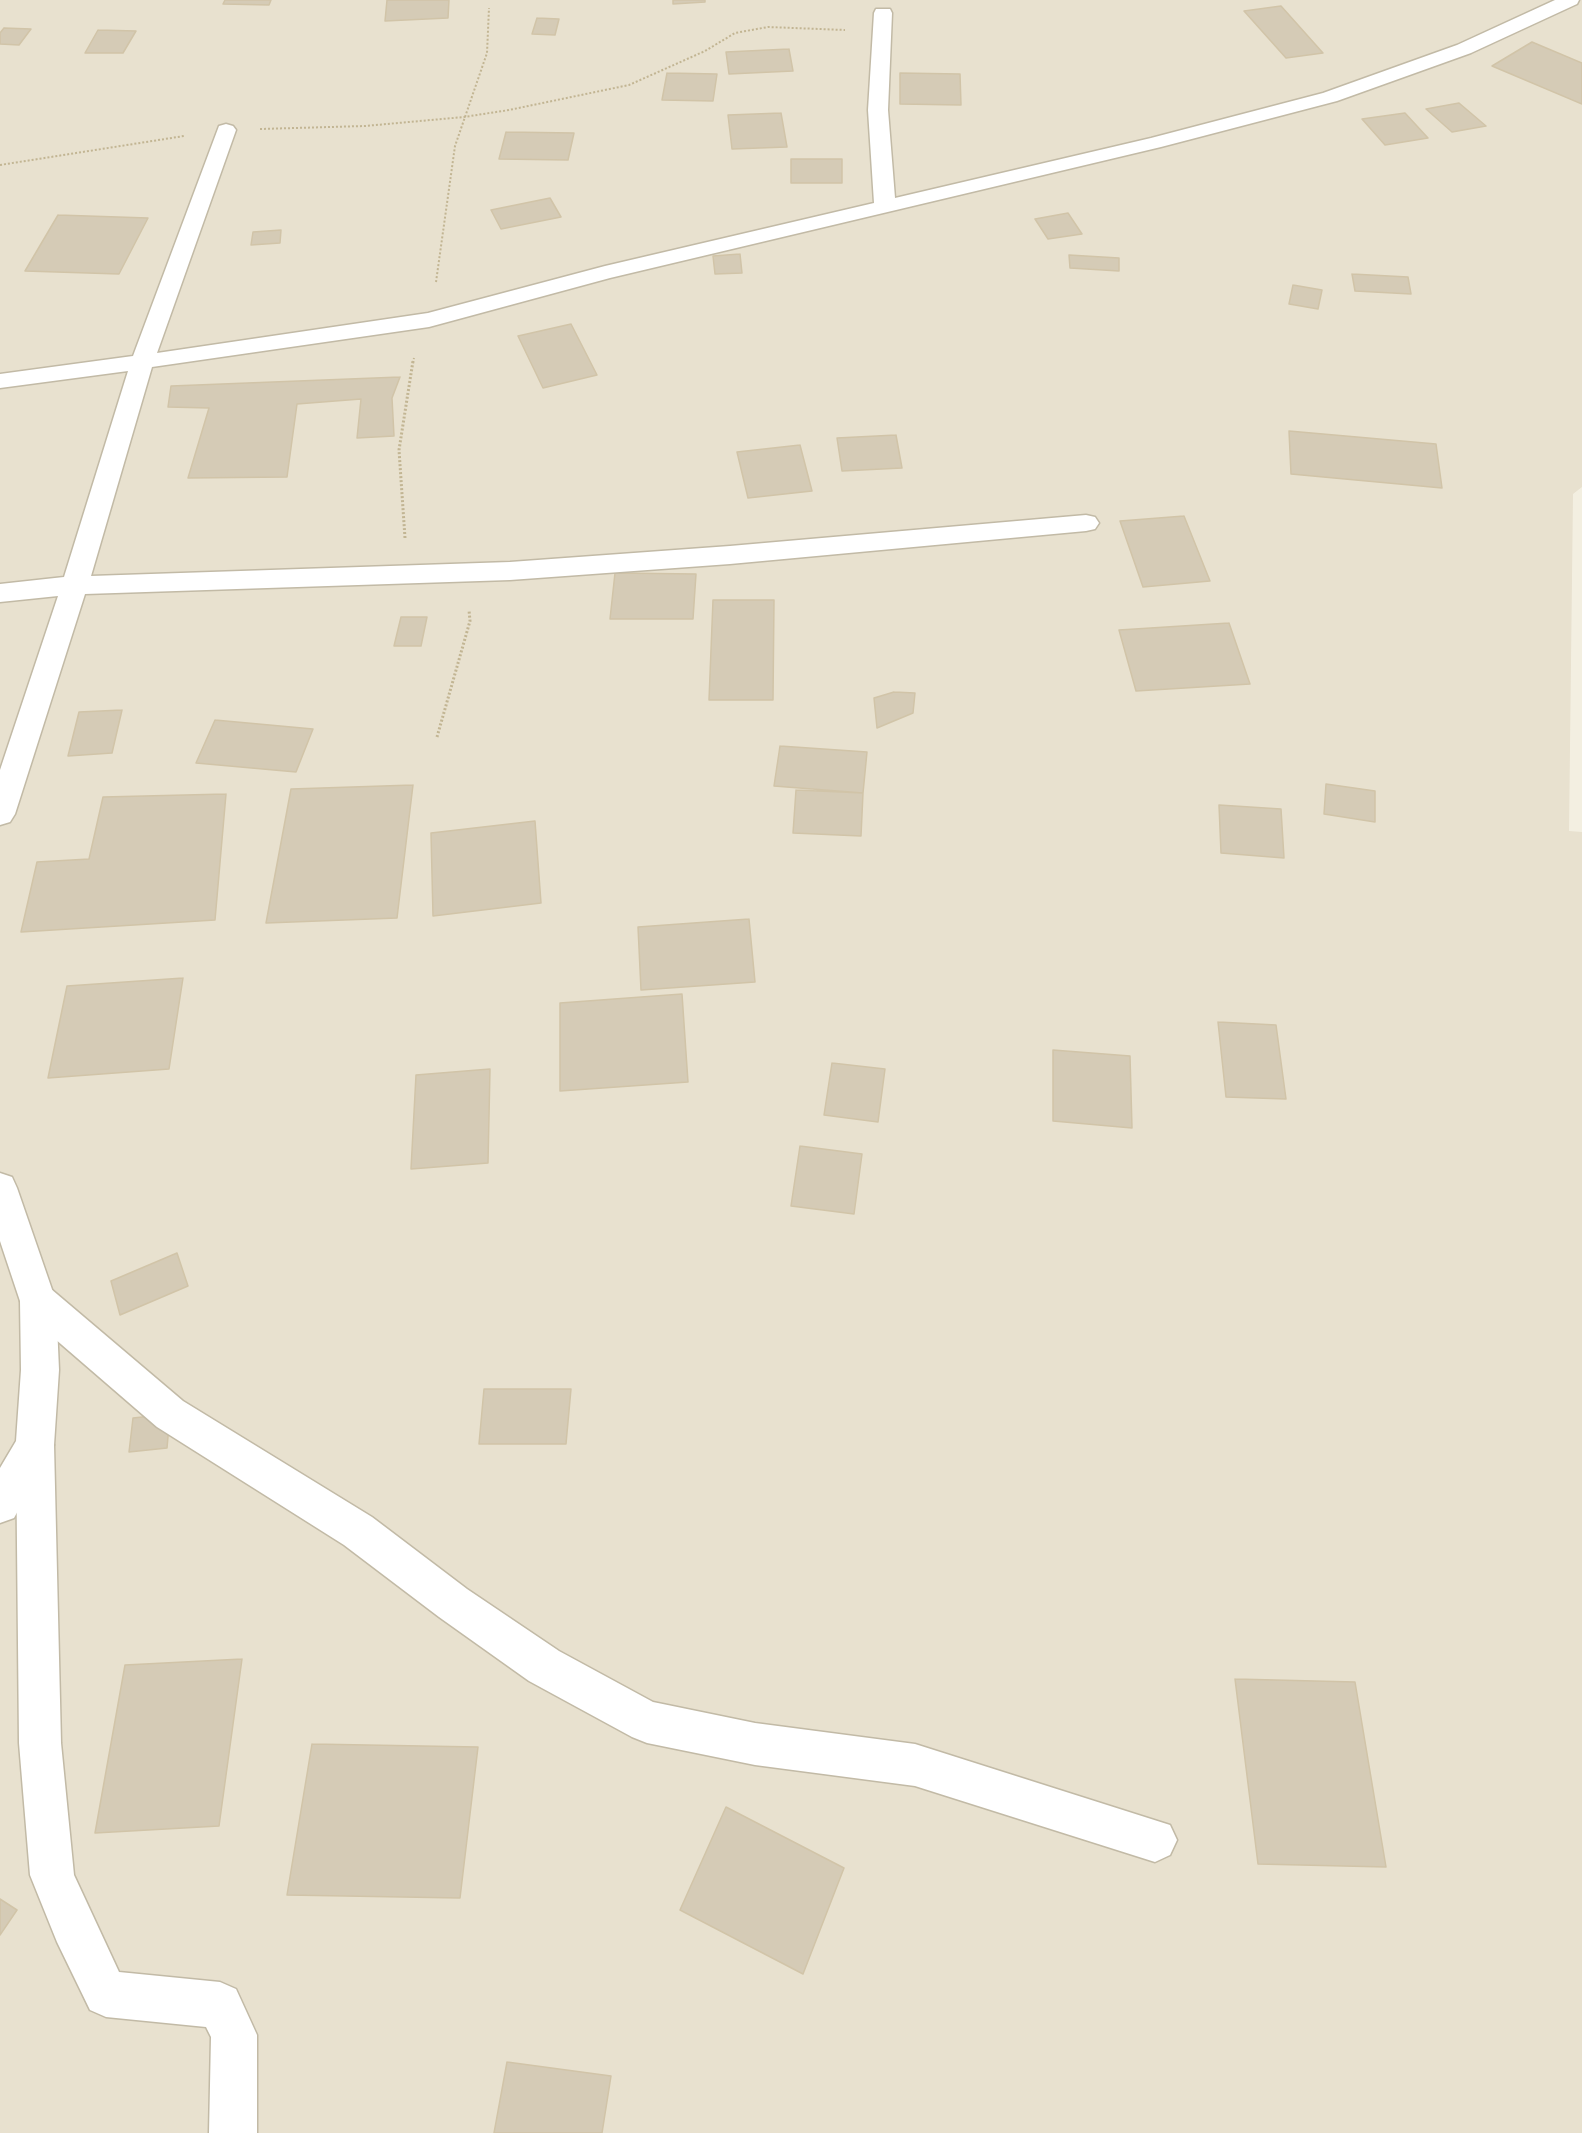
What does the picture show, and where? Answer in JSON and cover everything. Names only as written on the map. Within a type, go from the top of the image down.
[{"type":"street","points":[[0,381],[142,363],[429,320],[605,273],[1154,143],[1330,97],[1464,49],[1570,0]]},
{"type":"street","points":[[883,13],[878,110],[885,206]]},
{"type":"street","points":[[0,814],[75,585],[142,363],[226,130]]},
{"type":"street","points":[[0,592],[75,585],[510,571],[1086,523]]},
{"type":"street","points":[[0,1188],[38,1301],[40,1370],[35,1445],[40,1743],[52,1875],[73,1926],[106,1994],[220,2005],[234,2035],[233,2133]]},
{"type":"street","points":[[38,1301],[170,1414],[358,1530],[453,1603],[544,1666],[647,1722],[755,1744],[915,1765],[1155,1840]]},
{"type":"street","points":[[0,1504],[35,1445]]},
{"type":"path","points":[[408,575],[399,450],[415,351],[429,320],[447,216],[455,146],[487,52],[489,8]]},
{"type":"path","points":[[0,165],[226,130],[365,126],[464,117],[555,101],[629,84],[705,51],[735,33],[768,27],[840,31],[862,26],[883,13]]},
{"type":"path","points":[[437,737],[470,621],[469,609]]},
{"type":"shaded area","points":[[0,0],[1582,0],[1582,487],[1573,494],[1569,831],[1582,832],[1582,2133],[0,2133]]},
{"type":"building","points":[[225,0],[271,0],[269,5],[223,4]]},
{"type":"building","points":[[387,0],[449,0],[448,18],[385,21]]},
{"type":"building","points":[[673,0],[705,0],[705,2],[673,4]]},
{"type":"building","points":[[1281,6],[1323,53],[1286,58],[1244,11]]},
{"type":"building","points":[[537,18],[559,19],[555,35],[532,34]]},
{"type":"building","points":[[4,28],[31,29],[19,45],[0,44],[0,33]]},
{"type":"building","points":[[98,30],[136,31],[123,53],[85,53]]},
{"type":"building","points":[[1532,42],[1582,63],[1582,104],[1492,66]]},
{"type":"building","points":[[789,49],[793,71],[729,74],[726,52]]},
{"type":"building","points":[[667,73],[717,74],[713,101],[662,100]]},
{"type":"building","points":[[900,73],[960,74],[961,105],[900,104]]},
{"type":"building","points":[[1459,103],[1486,126],[1452,132],[1426,109]]},
{"type":"building","points":[[781,113],[787,147],[732,149],[728,115]]},
{"type":"building","points":[[1405,113],[1428,138],[1385,145],[1362,119]]},
{"type":"building","points":[[506,132],[574,133],[568,160],[499,159]]},
{"type":"building","points":[[791,159],[842,159],[842,183],[791,183]]},
{"type":"building","points":[[550,198],[561,217],[501,229],[491,210]]},
{"type":"building","points":[[1068,213],[1082,234],[1048,239],[1035,219]]},
{"type":"building","points":[[58,215],[148,218],[119,274],[25,271]]},
{"type":"building","points":[[281,230],[280,243],[251,245],[253,232]]},
{"type":"building","points":[[740,254],[742,273],[715,274],[713,256]]},
{"type":"building","points":[[1069,255],[1119,258],[1119,271],[1070,268]]},
{"type":"building","points":[[1352,274],[1408,277],[1411,294],[1355,291]]},
{"type":"building","points":[[1293,285],[1322,290],[1318,309],[1289,304]]},
{"type":"building","points":[[571,324],[597,375],[543,388],[518,336]]},
{"type":"building","points":[[400,377],[392,398],[394,436],[357,438],[361,399],[297,404],[287,477],[188,478],[209,408],[168,407],[171,386]]},
{"type":"building","points":[[1289,431],[1436,444],[1442,488],[1291,474]]},
{"type":"building","points":[[896,435],[902,468],[842,471],[837,438]]},
{"type":"building","points":[[800,445],[812,491],[748,498],[737,452]]},
{"type":"building","points":[[1184,516],[1210,581],[1143,587],[1120,521]]},
{"type":"building","points":[[615,573],[696,574],[693,619],[610,619]]},
{"type":"building","points":[[713,600],[774,600],[773,700],[709,700]]},
{"type":"building","points":[[401,617],[427,617],[421,646],[394,646]]},
{"type":"building","points":[[1229,623],[1250,684],[1136,691],[1119,630]]},
{"type":"building","points":[[894,692],[915,693],[913,713],[877,728],[874,698]]},
{"type":"building","points":[[122,710],[112,753],[68,756],[79,712]]},
{"type":"building","points":[[215,720],[313,729],[296,772],[196,763]]},
{"type":"building","points":[[780,746],[867,752],[863,793],[774,786]]},
{"type":"building","points":[[1326,784],[1375,791],[1375,822],[1324,814]]},
{"type":"building","points":[[413,785],[397,918],[266,923],[291,789]]},
{"type":"building","points":[[796,790],[863,793],[861,836],[793,833]]},
{"type":"building","points":[[226,794],[215,920],[21,932],[37,862],[89,859],[103,797]]},
{"type":"building","points":[[1219,805],[1281,809],[1284,858],[1221,853]]},
{"type":"building","points":[[535,821],[541,903],[433,916],[431,833]]},
{"type":"building","points":[[749,919],[755,982],[641,990],[638,927]]},
{"type":"building","points":[[183,978],[169,1069],[48,1078],[67,986]]},
{"type":"building","points":[[682,994],[688,1082],[560,1091],[560,1003]]},
{"type":"building","points":[[1218,1022],[1276,1025],[1286,1099],[1226,1097]]},
{"type":"building","points":[[1053,1050],[1130,1056],[1132,1128],[1053,1121]]},
{"type":"building","points":[[832,1063],[885,1069],[878,1122],[824,1115]]},
{"type":"building","points":[[490,1069],[488,1163],[411,1169],[416,1075]]},
{"type":"building","points":[[800,1146],[862,1154],[854,1214],[791,1206]]},
{"type":"building","points":[[177,1253],[188,1286],[120,1315],[111,1281]]},
{"type":"building","points":[[484,1389],[571,1389],[566,1444],[479,1444]]},
{"type":"building","points":[[170,1414],[167,1448],[129,1452],[133,1418]]},
{"type":"building","points":[[242,1659],[219,1826],[95,1833],[125,1665]]},
{"type":"building","points":[[1235,1679],[1355,1682],[1386,1867],[1258,1864]]},
{"type":"building","points":[[312,1744],[478,1747],[460,1898],[287,1895]]},
{"type":"building","points":[[726,1807],[844,1868],[803,1974],[680,1910]]},
{"type":"building","points":[[0,1899],[17,1910],[0,1935]]},
{"type":"building","points":[[507,2062],[611,2076],[602,2133],[494,2133]]}]
